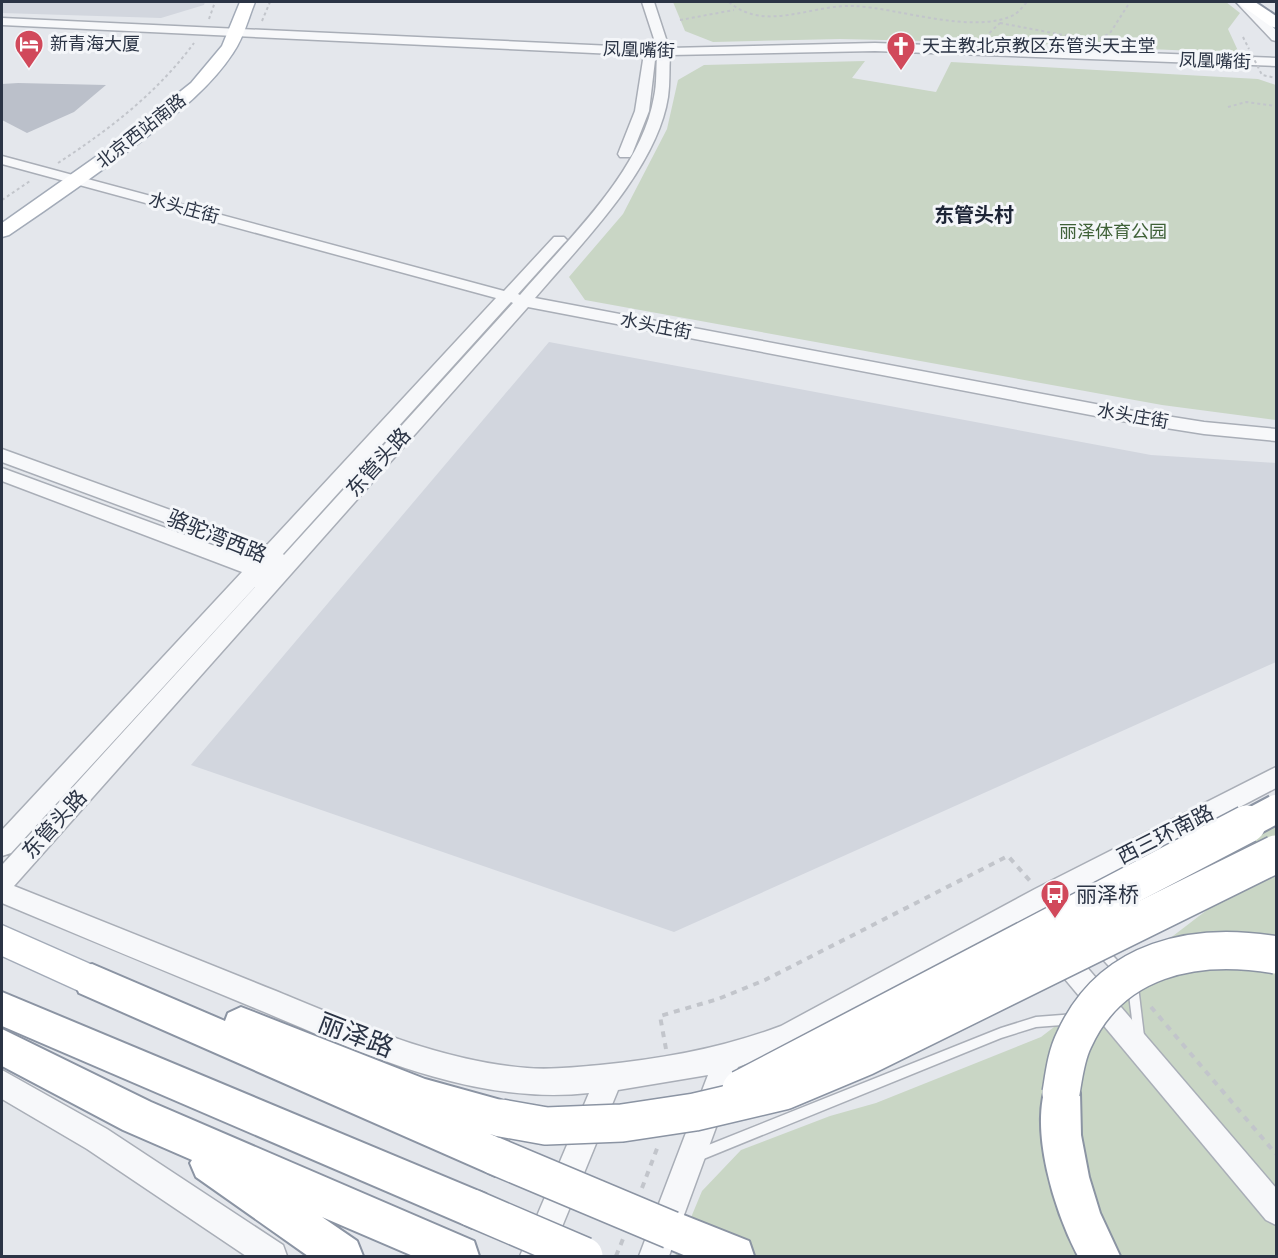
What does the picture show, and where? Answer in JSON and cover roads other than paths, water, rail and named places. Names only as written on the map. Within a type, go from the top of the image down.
[{"type":"highway","points":[[1243,2],[1276,23]]},
{"type":"highway","points":[[1266,2],[1276,12]]},
{"type":"highway","points":[[695,1112],[798,1061],[1276,809]]},
{"type":"highway","points":[[92,981],[206,1011],[425,1098],[501,1118],[546,1126],[622,1123],[695,1112],[784,1091],[866,1057],[1276,854]]},
{"type":"highway","points":[[1100,1257],[1077,1205],[1068,1173],[1061,1131],[1061,1092],[1069,1053],[1083,1022],[1112,987],[1128,974],[1163,959],[1202,950],[1224,948],[1276,955]]},
{"type":"highway","points":[[92,981],[495,1156],[662,1243],[734,1257]]},
{"type":"highway","points":[[2,1009],[584,1257]]},
{"type":"highway","points":[[2,1047],[137,1116],[455,1255]]},
{"type":"highway","points":[[137,1116],[247,1187],[342,1257]]},
{"type":"main road","name":"北京西站南路","points":[[2,231],[77,180],[181,101],[215,66],[215,37],[231,2]]},
{"type":"main road","name":"北京西站南路","points":[[215,37],[247,2]]},
{"type":"main road","name":"北京西站南路","points":[[2,212],[50,173],[140,115],[175,84]]},
{"type":"main road","points":[[2,940],[92,981]]},
{"type":"street","name":"东管头路","points":[[636,2],[657,55]]},
{"type":"street","name":"东管头路","points":[[2,882],[277,560],[515,298],[590,226],[629,174],[645,146],[658,112],[657,55],[648,2]]},
{"type":"street","points":[[1243,2],[1276,37]]},
{"type":"street","name":"凤凰嘴街","points":[[2,21],[215,37]]},
{"type":"street","name":"凤凰嘴街","points":[[2,29],[657,55],[864,53],[1276,72]]},
{"type":"street","name":"凤凰嘴街","points":[[657,55],[875,47],[1276,62]]},
{"type":"street","name":"水头庄街","points":[[2,160],[515,298],[1122,415],[1204,428],[1276,435]]},
{"type":"street","name":"骆驼湾西路","points":[[2,454],[277,560]]},
{"type":"street","name":"骆驼湾西路","points":[[2,474],[256,569],[277,560]]},
{"type":"street","name":"东管头路","points":[[2,846],[256,569]]},
{"type":"street","name":"西三环南路","points":[[728,1057],[751,1052],[789,1036],[1034,903],[1276,777]]},
{"type":"street","name":"丽泽路","points":[[2,892],[376,1045],[482,1075],[548,1083],[670,1070],[728,1057]]},
{"type":"street","points":[[1034,903],[1117,1035],[1276,1210]]},
{"type":"street","points":[[662,1243],[690,1158],[728,1057]]},
{"type":"street","points":[[535,1257],[609,1078]]},
{"type":"street","points":[[2,1084],[97,1139],[272,1257]]},
{"type":"lane","points":[[690,1158],[1001,1033],[1036,1022],[1074,1018],[1117,1035],[1133,986],[1086,933]]},
{"type":"place","name":"新青海大厦","points":[[29,70]]},
{"type":"place","name":"天主教北京教区东管头天主堂","points":[[901,72]]},
{"type":"place","name":"丽泽桥","points":[[1055,920]]},
{"type":"district","name":"东管头村","points":[[974,215]]},
{"type":"park label","name":"丽泽体育公园","points":[[1113,232]]}]
